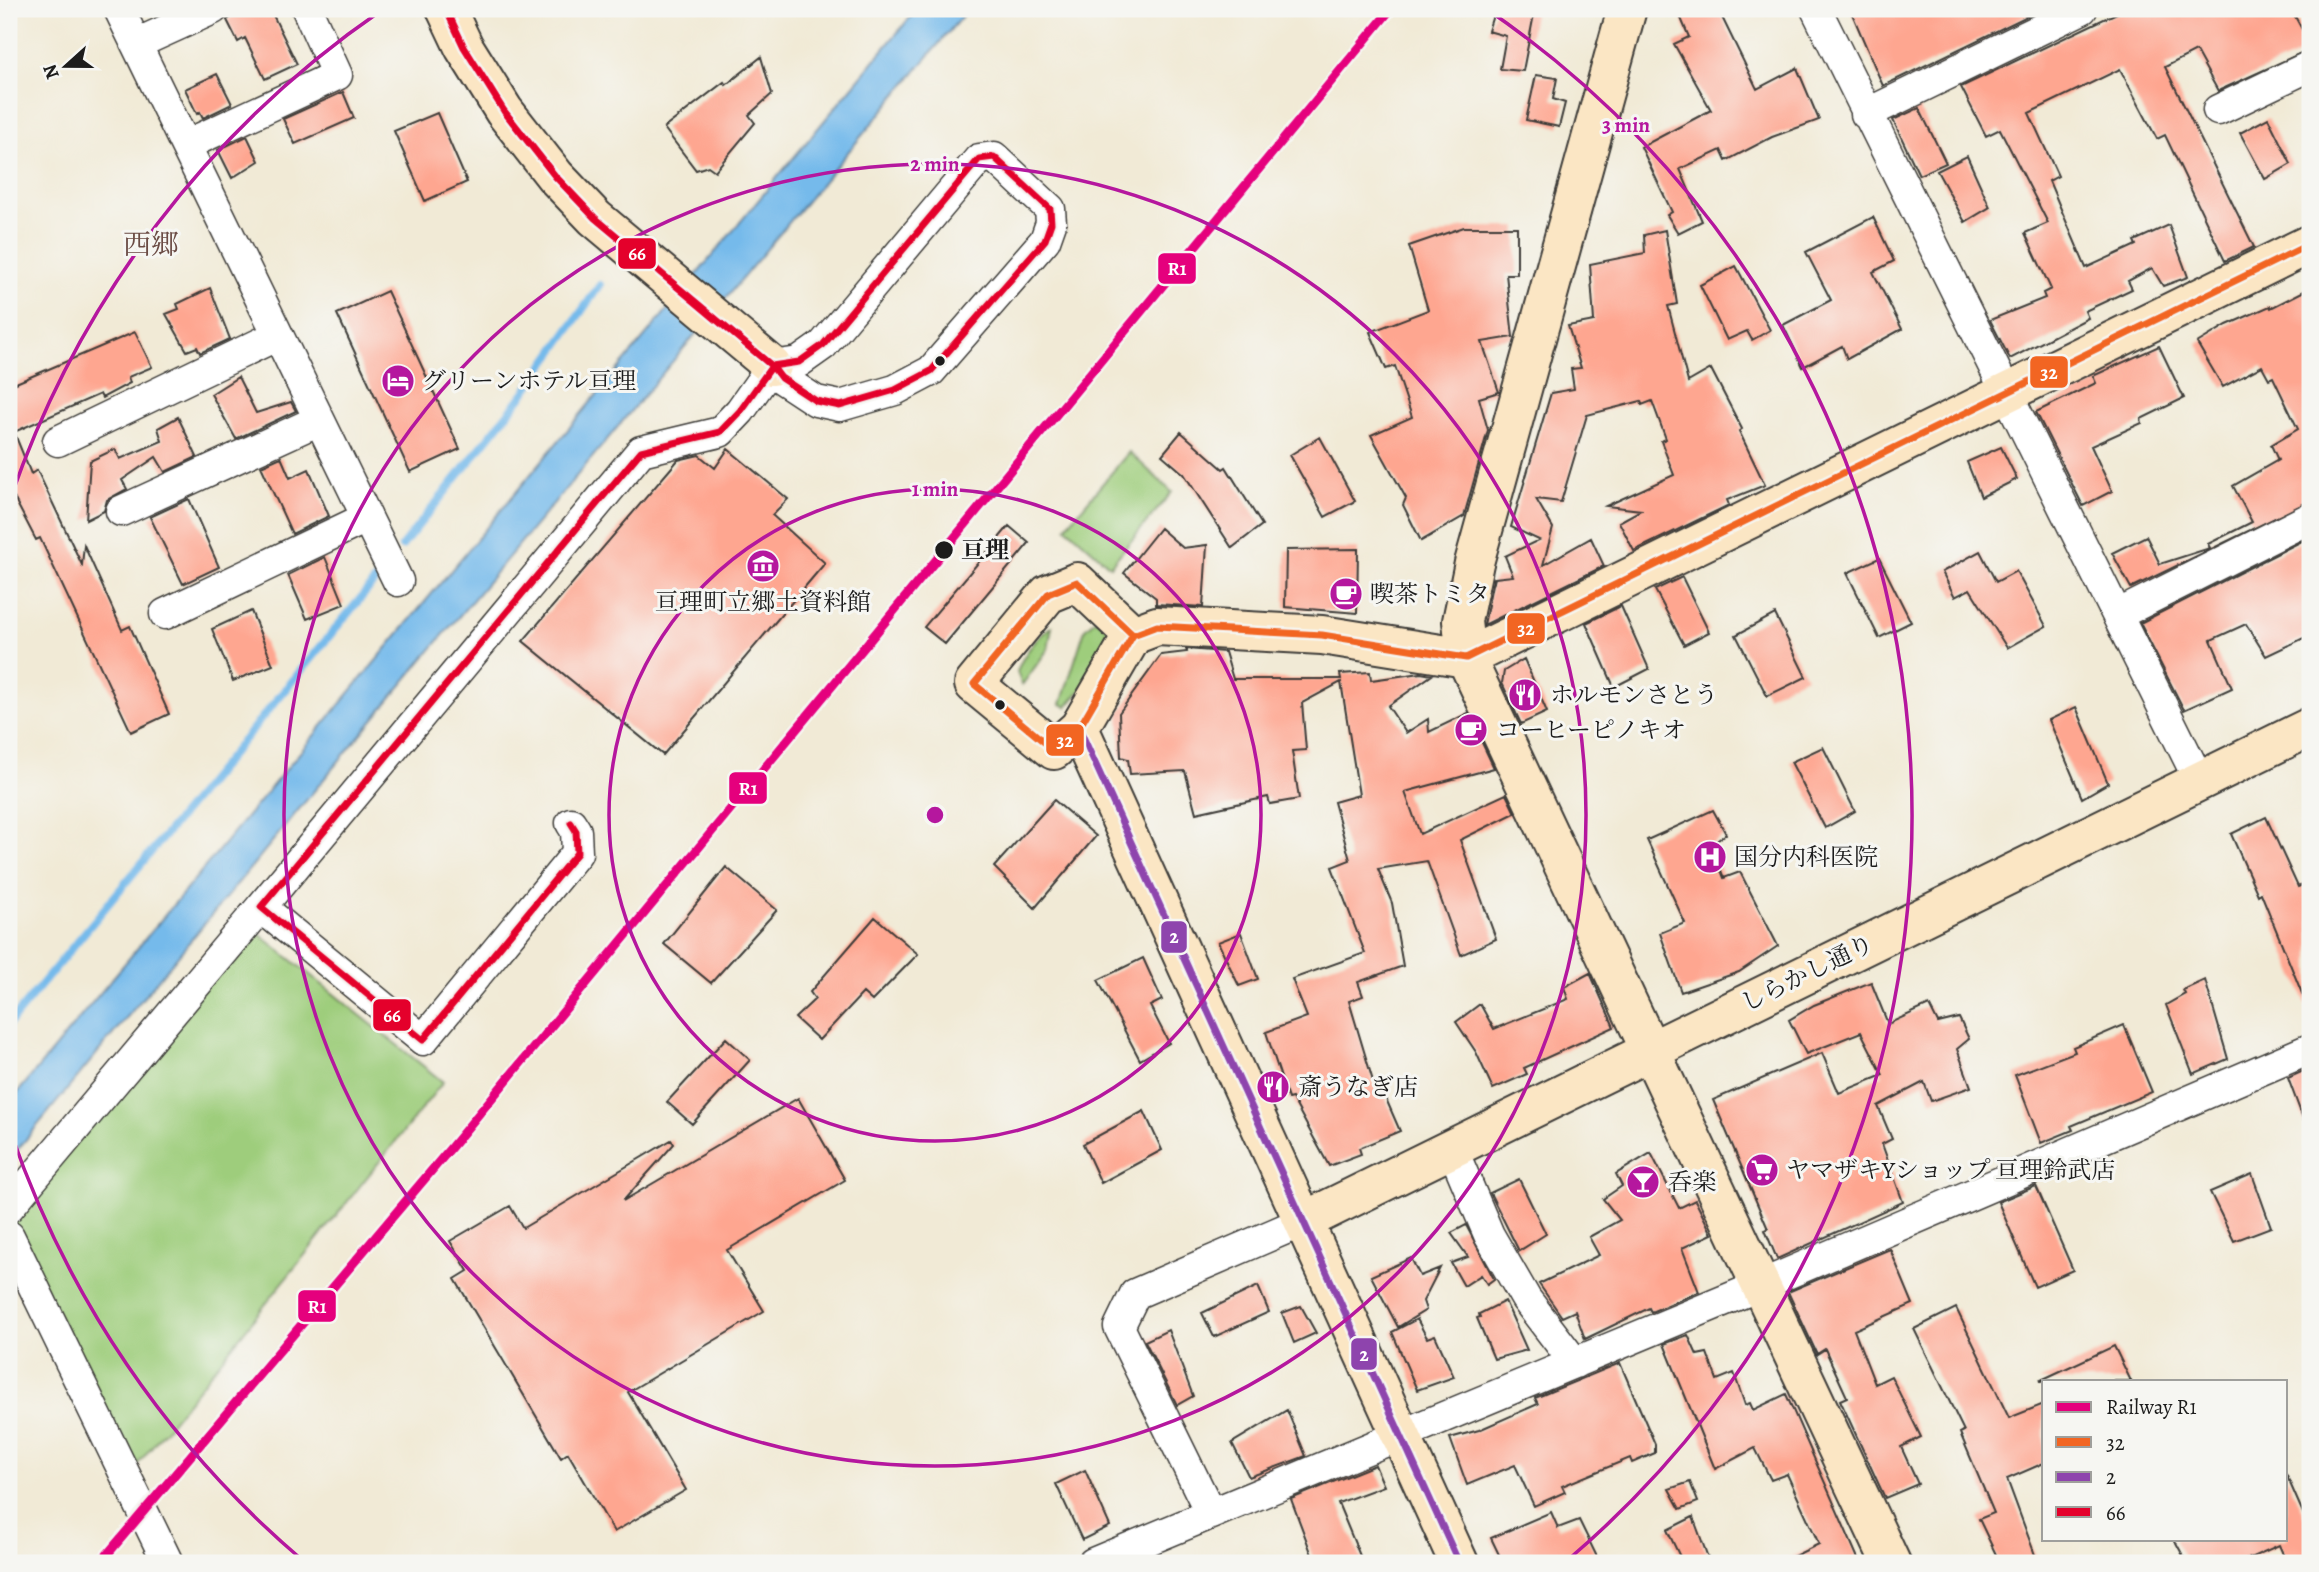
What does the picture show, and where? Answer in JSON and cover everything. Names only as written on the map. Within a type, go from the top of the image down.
[{"type":"street","points":[[120,9],[398,581]]},
{"type":"street","points":[[136,44],[213,9]]},
{"type":"street","points":[[186,145],[337,75],[307,9]]},
{"type":"street","points":[[9,1207],[641,451],[720,432],[740,411],[772,366],[799,362],[823,345],[979,159],[994,157],[1050,209],[1051,223],[1045,240],[931,371],[895,390],[840,406],[816,401],[781,378],[772,366],[595,218],[555,176],[504,111],[464,47],[446,9]]},
{"type":"street","points":[[1628,9],[1474,563],[1462,621],[1466,658],[1891,1563]]},
{"type":"street","points":[[1816,9],[2200,782]]},
{"type":"street","points":[[1866,114],[2082,9]]},
{"type":"street","points":[[2218,110],[2310,66]]},
{"type":"street","points":[[1133,635],[1077,582],[1048,594],[974,684],[1054,750],[1079,728],[1133,635],[1157,626],[1322,635],[1466,658],[2310,244]]},
{"type":"street","points":[[58,441],[278,335]]},
{"type":"street","points":[[121,512],[319,420]]},
{"type":"street","points":[[165,614],[366,518]]},
{"type":"street","points":[[2117,615],[2310,518]]},
{"type":"street","name":"しらかし通り","points":[[1304,1221],[2310,727]]},
{"type":"street","points":[[1079,728],[1459,1563]]},
{"type":"street","points":[[261,907],[423,1040],[577,853],[576,831],[571,823]]},
{"type":"street","points":[[1093,1563],[1760,1285],[2310,1049]]},
{"type":"street","points":[[1452,1148],[1489,1235],[1526,1299],[1575,1363]]},
{"type":"street","points":[[1211,1514],[1119,1327],[1135,1294],[1304,1221]]},
{"type":"street","points":[[9,1236],[168,1563]]},
{"type":"green space","points":[[1129,452],[1172,492],[1110,566],[1066,527]]},
{"type":"green space","points":[[1096,619],[1109,630],[1114,651],[1067,707],[1061,704],[1085,629]]},
{"type":"green space","points":[[1052,626],[1048,649],[1022,685],[1017,672],[1023,659],[1036,641]]},
{"type":"green space","points":[[252,928],[443,1082],[134,1469],[10,1217]]},
{"type":"water","points":[[917,9],[968,9],[419,664],[9,1160],[9,1103]]},
{"type":"building","points":[[243,9],[270,9],[297,64],[265,79],[245,38],[238,42],[227,20]]},
{"type":"building","points":[[1495,9],[1535,9],[1523,71],[1500,69],[1506,36],[1488,31]]},
{"type":"building","points":[[1677,9],[1718,9],[1757,89],[1797,68],[1819,120],[1772,137],[1726,161],[1721,150],[1680,169],[1702,221],[1678,233],[1667,215],[1672,212],[1641,147],[1711,110],[1674,44],[1689,37]]},
{"type":"building","points":[[1850,9],[2042,9],[1883,86]]},
{"type":"building","points":[[2125,9],[2291,9],[2310,44],[2310,49],[2218,91],[2196,51],[2165,67],[2254,247],[2225,261],[2165,135],[2157,139],[2120,69],[2029,113],[2058,176],[2049,181],[2086,268],[2136,245],[2134,241],[2169,225],[2188,277],[2163,286],[2152,268],[2128,281],[2132,289],[2085,311],[2088,318],[2010,359],[1990,320],[2045,298],[2043,293],[2051,289],[2025,233],[2048,223],[2000,129],[1986,136],[1961,87]]},
{"type":"building","points":[[761,57],[772,94],[749,115],[755,123],[715,171],[708,166],[696,170],[664,128]]},
{"type":"building","points":[[217,74],[232,104],[203,118],[200,112],[197,114],[185,89]]},
{"type":"building","points":[[1536,75],[1557,78],[1553,99],[1565,103],[1559,127],[1526,120]]},
{"type":"building","points":[[343,92],[354,118],[295,144],[283,119]]},
{"type":"building","points":[[1919,108],[1946,163],[1919,175],[1893,120]]},
{"type":"building","points":[[437,113],[467,182],[425,201],[394,131]]},
{"type":"building","points":[[2268,118],[2291,164],[2265,179],[2240,133]]},
{"type":"building","points":[[247,136],[259,161],[232,178],[218,150]]},
{"type":"building","points":[[1967,156],[1990,207],[1965,222],[1937,171]]},
{"type":"building","points":[[1873,217],[1894,261],[1873,272],[1902,329],[1847,359],[1842,346],[1803,367],[1783,325],[1831,300],[1806,252]]},
{"type":"building","points":[[1464,227],[1517,227],[1517,274],[1506,274],[1513,337],[1482,342],[1499,392],[1479,398],[1488,430],[1464,516],[1421,541],[1403,505],[1406,498],[1371,435],[1412,417],[1395,366],[1386,369],[1370,332],[1428,310],[1409,246]]},
{"type":"building","points":[[1665,230],[1677,304],[1668,306],[1688,382],[1711,369],[1742,429],[1739,431],[1765,485],[1727,500],[1729,505],[1634,551],[1619,522],[1641,510],[1606,506],[1674,475],[1661,441],[1666,439],[1652,401],[1642,405],[1641,401],[1587,415],[1561,502],[1536,499],[1553,528],[1543,565],[1591,538],[1604,566],[1484,625],[1493,579],[1494,582],[1495,578],[1513,576],[1505,556],[1539,540],[1511,527],[1551,393],[1574,389],[1571,369],[1581,368],[1568,326],[1594,321],[1590,264],[1645,253],[1644,235]]},
{"type":"building","points":[[1736,266],[1770,330],[1752,340],[1747,331],[1727,340],[1700,285]]},
{"type":"building","points":[[210,288],[230,339],[200,353],[197,347],[187,351],[166,314],[179,309],[177,304]]},
{"type":"building","points":[[2310,288],[2310,501],[2131,588],[2112,553],[2146,536],[2160,564],[2210,548],[2208,544],[2252,522],[2233,486],[2278,460],[2271,445],[2298,429],[2273,377],[2269,379],[2262,366],[2223,387],[2197,343],[2227,325],[2270,306],[2271,308]]},
{"type":"building","name":"グリーンホテル亘理","points":[[387,291],[460,449],[410,472],[337,314]]},
{"type":"building","points":[[135,332],[152,367],[128,377],[130,383],[102,398],[100,394],[14,432],[31,474],[37,470],[82,565],[84,545],[122,630],[130,626],[169,714],[131,732],[40,538],[36,540],[9,488],[9,386]]},
{"type":"building","points":[[2159,346],[2184,398],[2141,419],[2142,423],[2091,446],[2112,491],[2083,506],[2036,412],[2096,383],[2093,376]]},
{"type":"building","points":[[238,377],[256,413],[291,402],[296,411],[236,439],[211,394]]},
{"type":"building","points":[[178,417],[197,457],[165,472],[156,457],[122,480],[127,489],[107,500],[104,511],[86,520],[90,461],[115,449],[120,459],[162,441],[158,428]]},
{"type":"building","points":[[1181,432],[1223,469],[1226,467],[1262,525],[1232,548],[1184,474],[1162,455]]},
{"type":"building","points":[[1320,437],[1355,501],[1325,517],[1290,455]]},
{"type":"building","points":[[2001,447],[2017,479],[1981,497],[1967,462]]},
{"type":"building","points":[[728,449],[788,499],[772,515],[825,563],[663,755],[523,641],[678,460],[699,455],[715,468]]},
{"type":"building","points":[[281,457],[290,478],[309,469],[329,516],[292,534],[261,466]]},
{"type":"building","points":[[189,499],[219,567],[183,584],[150,517]]},
{"type":"building","name":"亘理","points":[[1009,526],[1029,543],[945,644],[924,627]]},
{"type":"building","points":[[1160,528],[1183,548],[1207,545],[1203,607],[1156,604],[1156,598],[1124,573]]},
{"type":"building","points":[[2310,537],[2310,635],[2266,656],[2246,624],[2211,640],[2232,688],[2184,710],[2140,623]]},
{"type":"building","points":[[1358,549],[1357,613],[1285,607],[1286,550]]},
{"type":"building","points":[[1980,551],[1996,582],[2016,571],[2046,626],[2007,648],[1970,589],[1955,597],[1942,572]]},
{"type":"building","points":[[325,557],[344,604],[307,619],[288,575]]},
{"type":"building","points":[[1879,558],[1911,622],[1879,638],[1847,573]]},
{"type":"building","points":[[1682,577],[1709,632],[1684,645],[1655,590]]},
{"type":"building","points":[[1621,606],[1649,669],[1614,687],[1586,623]]},
{"type":"building","points":[[251,611],[273,665],[233,681],[212,629]]},
{"type":"building","points":[[1775,614],[1806,677],[1767,696],[1736,635]]},
{"type":"building","points":[[1186,649],[1225,652],[1233,679],[1341,679],[1340,674],[1370,672],[1371,680],[1421,673],[1432,675],[1388,706],[1406,733],[1428,719],[1429,732],[1468,713],[1494,768],[1405,792],[1420,834],[1506,794],[1515,813],[1460,840],[1496,939],[1461,955],[1427,861],[1378,869],[1392,903],[1403,966],[1358,982],[1363,996],[1349,1001],[1375,1088],[1380,1085],[1400,1131],[1359,1148],[1361,1154],[1329,1166],[1292,1098],[1288,1099],[1266,1032],[1307,1017],[1292,979],[1365,953],[1332,867],[1350,860],[1334,802],[1359,795],[1341,682],[1302,703],[1306,750],[1292,751],[1299,799],[1270,804],[1268,797],[1196,813],[1185,771],[1130,774],[1128,759],[1121,757],[1119,713],[1161,655],[1187,652]]},
{"type":"building","points":[[1524,659],[1547,712],[1521,724],[1502,683],[1504,671]]},
{"type":"building","points":[[2076,707],[2108,783],[2082,798],[2049,720]]},
{"type":"building","points":[[1823,747],[1855,811],[1825,828],[1791,762]]},
{"type":"building","points":[[1054,800],[1096,836],[1035,908],[994,867]]},
{"type":"building","points":[[1713,810],[1726,834],[1711,845],[1724,878],[1740,872],[1778,946],[1739,972],[1681,992],[1660,933],[1685,923],[1647,840]]},
{"type":"building","points":[[2266,817],[2298,887],[2310,882],[2310,1013],[2261,893],[2258,895],[2231,834]]},
{"type":"building","points":[[726,867],[777,910],[711,983],[664,944]]},
{"type":"building","points":[[875,917],[918,954],[872,1001],[863,993],[819,1040],[795,1018],[815,999],[810,992]]},
{"type":"building","points":[[1241,933],[1258,979],[1239,986],[1218,942]]},
{"type":"building","points":[[1143,958],[1162,1000],[1150,1006],[1169,1043],[1140,1060],[1098,980]]},
{"type":"building","points":[[1590,973],[1614,1027],[1524,1068],[1527,1074],[1493,1089],[1476,1052],[1456,1022],[1480,1004],[1494,1029],[1568,999],[1564,987]]},
{"type":"building","points":[[2205,980],[2228,1059],[2193,1074],[2166,1005],[2185,994],[2183,990]]},
{"type":"building","points":[[1871,982],[1888,1024],[1929,1005],[1938,1023],[1959,1018],[1969,1039],[1957,1049],[1971,1087],[1931,1101],[1924,1082],[1878,1106],[1892,1139],[1882,1144],[1903,1202],[1777,1259],[1765,1230],[1768,1229],[1713,1100],[1822,1053],[1839,1093],[1883,1075],[1861,1032],[1806,1054],[1789,1020],[1814,1005]]},
{"type":"building","points":[[2124,1025],[2152,1092],[2071,1126],[2073,1130],[2041,1143],[2015,1075],[2075,1052],[2073,1047]]},
{"type":"building","points":[[726,1038],[750,1060],[692,1124],[667,1102]]},
{"type":"building","points":[[2310,1068],[2310,1132],[2308,1132],[2288,1078]]},
{"type":"building","points":[[798,1098],[845,1180],[727,1250],[764,1311],[628,1392],[686,1490],[614,1532],[568,1453],[561,1458],[455,1279],[468,1271],[450,1241],[510,1206],[523,1228],[671,1140],[674,1144],[623,1201]]},
{"type":"building","points":[[1144,1111],[1162,1150],[1101,1183],[1083,1144]]},
{"type":"building","points":[[1651,1153],[1679,1208],[1695,1200],[1712,1234],[1682,1248],[1699,1292],[1651,1312],[1649,1308],[1585,1339],[1575,1311],[1562,1317],[1539,1284],[1599,1255],[1589,1237],[1620,1220],[1603,1199],[1622,1186],[1616,1174]]},
{"type":"building","points":[[2252,1174],[2271,1227],[2234,1241],[2210,1192]]},
{"type":"building","points":[[1519,1179],[1546,1234],[1519,1251],[1490,1193]]},
{"type":"building","points":[[2036,1186],[2073,1270],[2035,1287],[1998,1202]]},
{"type":"building","points":[[1466,1225],[1494,1279],[1487,1284],[1481,1275],[1464,1286],[1451,1263],[1468,1257],[1451,1233]]},
{"type":"building","points":[[1890,1249],[1913,1304],[1854,1330],[1875,1384],[1891,1376],[1921,1437],[1901,1447],[1918,1484],[1885,1498],[1840,1400],[1847,1397],[1825,1349],[1817,1354],[1788,1292]]},
{"type":"building","points":[[1411,1258],[1420,1276],[1440,1268],[1423,1301],[1426,1310],[1398,1327],[1371,1276]]},
{"type":"building","points":[[1258,1286],[1269,1312],[1214,1337],[1202,1313]]},
{"type":"building","points":[[1505,1301],[1527,1350],[1494,1359],[1477,1318],[1480,1317],[1479,1314]]},
{"type":"building","points":[[1301,1306],[1316,1333],[1294,1343],[1282,1313]]},
{"type":"building","points":[[1956,1308],[2009,1418],[2042,1405],[2042,1464],[2007,1479],[2038,1563],[2000,1563],[1979,1519],[1994,1513],[1960,1433],[1964,1431],[1914,1329]]},
{"type":"building","points":[[1417,1319],[1427,1338],[1435,1335],[1454,1377],[1417,1390],[1392,1332]]},
{"type":"building","points":[[1168,1330],[1193,1396],[1177,1405],[1145,1341]]},
{"type":"building","points":[[1688,1335],[1697,1355],[1707,1353],[1717,1380],[1734,1373],[1745,1405],[1750,1403],[1753,1410],[1786,1394],[1860,1563],[1780,1563],[1819,1544],[1787,1474],[1771,1480],[1755,1448],[1715,1469],[1664,1344]]},
{"type":"building","points":[[2114,1346],[2131,1380],[2042,1380],[2039,1381]]},
{"type":"building","points":[[1620,1363],[1655,1444],[1655,1453],[1632,1463],[1630,1458],[1562,1486],[1565,1492],[1534,1506],[1515,1465],[1467,1485],[1450,1438],[1479,1430],[1538,1404],[1535,1398]]},
{"type":"building","points":[[1287,1410],[1306,1456],[1249,1477],[1232,1443]]},
{"type":"building","points":[[1375,1465],[1384,1486],[1338,1503],[1363,1563],[1315,1563],[1291,1499]]},
{"type":"building","points":[[1085,1470],[1110,1526],[1082,1540],[1056,1484]]},
{"type":"building","points":[[2288,1479],[2310,1529],[2310,1563],[2287,1563],[2279,1545],[2239,1563],[2187,1563],[2175,1540],[2288,1540]]},
{"type":"building","points":[[1690,1482],[1698,1502],[1680,1509],[1669,1489]]},
{"type":"building","points":[[1551,1512],[1558,1528],[1579,1520],[1600,1563],[1503,1563],[1491,1538]]},
{"type":"building","points":[[1693,1517],[1710,1563],[1683,1563],[1667,1530]]},
{"type":"waterway","points":[[402,546],[525,392],[600,285]]},
{"type":"waterway","points":[[9,1024],[379,576]]},
{"type":"rail line","name":"R1","points":[[100,1563],[449,1150],[1391,9]]},
{"type":"transit line","name":"66","points":[[446,9],[464,47],[504,111],[555,176],[595,218],[772,366],[781,378],[816,401],[840,406],[895,390],[931,371],[1045,240],[1051,223],[1050,209],[994,157],[979,159],[823,345],[799,362],[772,366],[740,411],[720,432],[641,451],[261,907],[423,1040],[577,853],[576,831],[571,823]]},
{"type":"transit line","name":"32","points":[[1133,635],[1077,582],[1048,594],[974,684],[1054,750],[1079,728],[1133,635],[1157,626],[1322,635],[1466,658],[2310,244]]},
{"type":"transit line","name":"2","points":[[1079,728],[1459,1563]]},
{"type":"place","name":"グリーンホテル亘理","points":[[398,381]]},
{"type":"place","name":"亘理","points":[[944,550]]},
{"type":"place","name":"亘理町立郷土資料館","points":[[763,566]]},
{"type":"place","name":"喫茶トミタ","points":[[1346,594]]},
{"type":"place","name":"ホルモンさとう","points":[[1525,695]]},
{"type":"place","name":"コーヒーピノキオ","points":[[1471,730]]},
{"type":"place","name":"国分内科医院","points":[[1710,857]]},
{"type":"place","name":"斎うなぎ店","points":[[1273,1087]]},
{"type":"place","name":"ヤマザキYショップ 亘理鈴武店","points":[[1762,1170]]},
{"type":"place","name":"呑楽","points":[[1643,1182]]},
{"type":"district","name":"西郷","points":[[151,245]]}]
